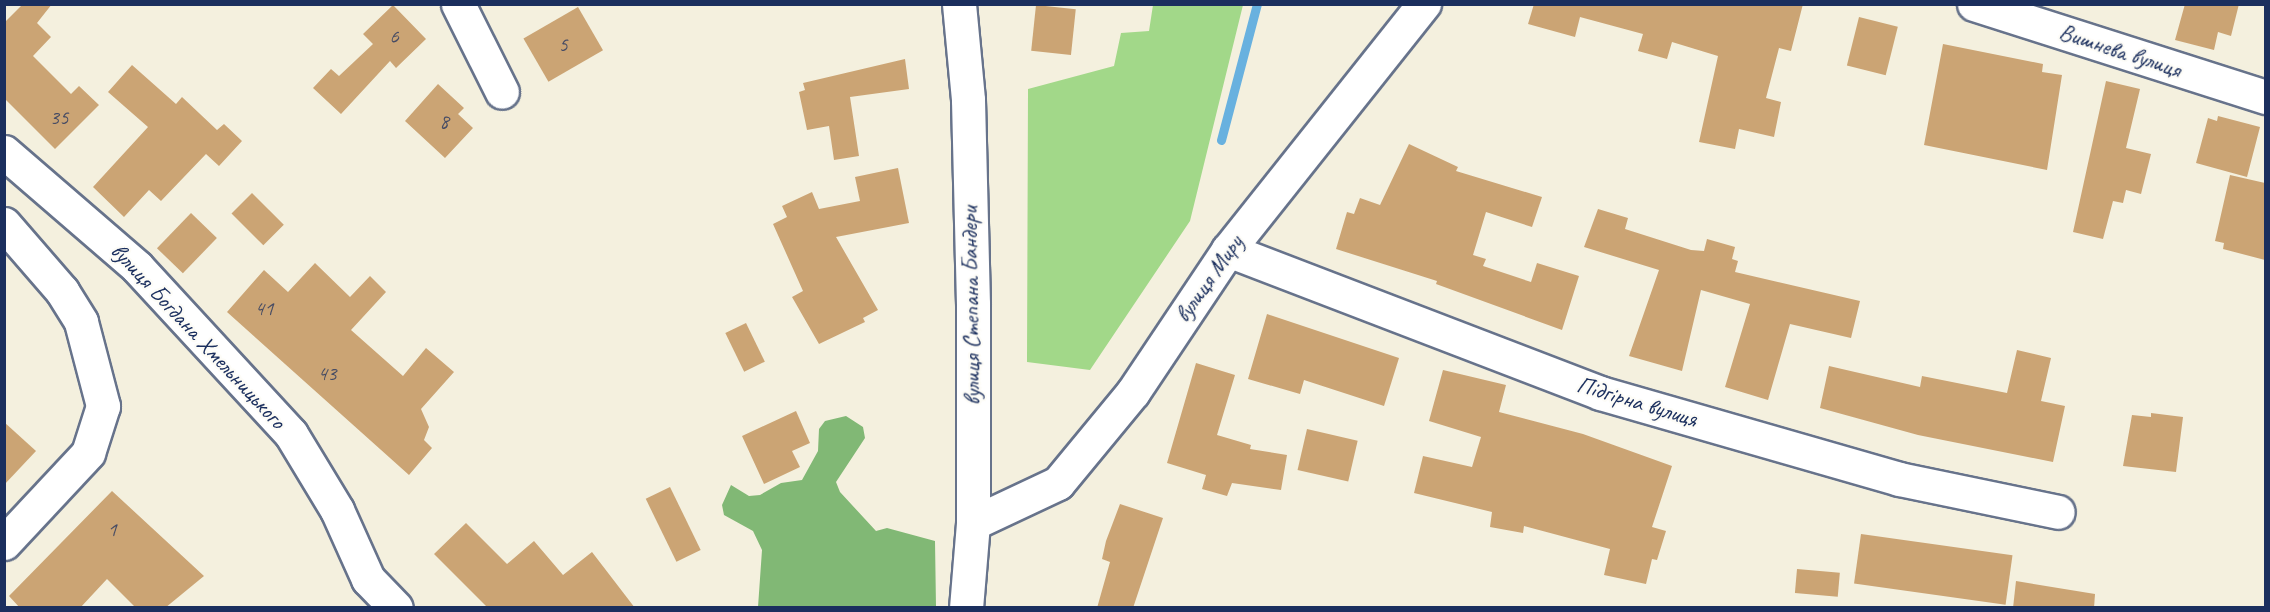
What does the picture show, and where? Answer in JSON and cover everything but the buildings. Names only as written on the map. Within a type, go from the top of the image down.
[{"type":"street","points":[[458,4],[502,92]]},
{"type":"street","name":"вулиця Степана Бандери","points":[[959,4],[968,100],[973,523],[966,608]]},
{"type":"street","name":"вулиця Миру","points":[[973,523],[1059,483],[1133,392],[1228,250],[1424,4]]},
{"type":"street","name":"Вишнева вулиця","points":[[1974,4],[2265,97]]},
{"type":"street","name":"вулиця Богдана Хмельницького","points":[[4,152],[137,267],[283,425],[337,510],[368,579],[396,608]]},
{"type":"street","points":[[4,224],[62,291],[81,321],[103,406],[88,453],[4,543]]},
{"type":"street","name":"Підгірна вулиця","points":[[1228,250],[1600,393],[1899,479],[2058,512]]},
{"type":"green space","points":[[1153,5],[1243,5],[1190,221],[1090,370],[1027,362],[1028,89],[1114,66],[1121,33],[1149,31]]},
{"type":"green space","points":[[846,416],[863,427],[865,438],[836,482],[840,492],[876,531],[887,528],[935,541],[936,607],[758,607],[762,550],[753,531],[724,515],[722,505],[731,485],[749,496],[760,495],[781,483],[802,480],[818,451],[819,429],[825,421]]},
{"type":"waterway","points":[[1221,140],[1257,4]]}]
